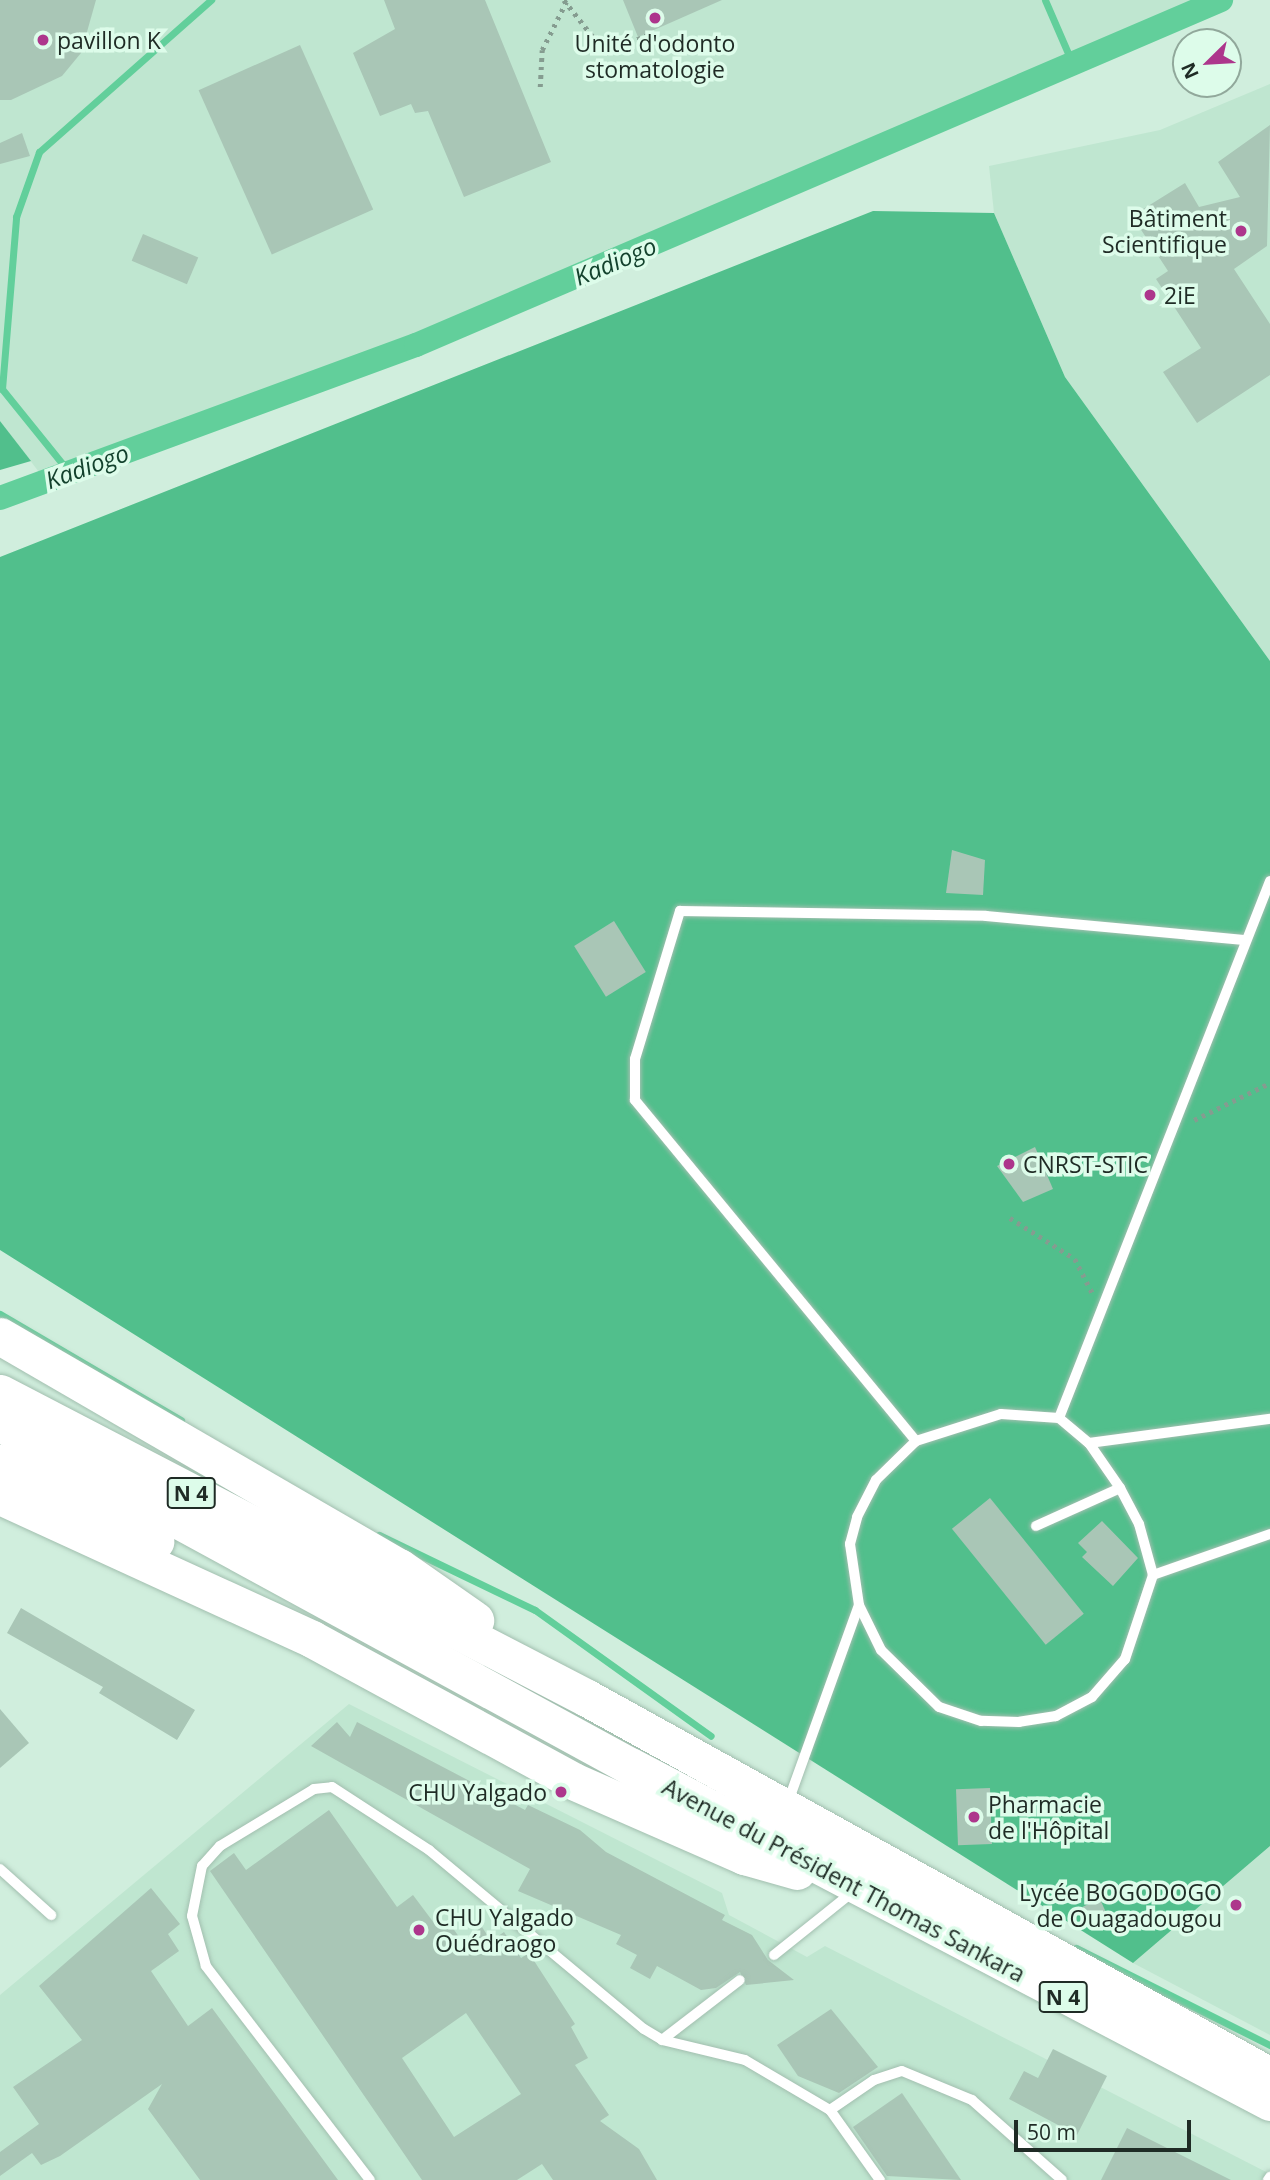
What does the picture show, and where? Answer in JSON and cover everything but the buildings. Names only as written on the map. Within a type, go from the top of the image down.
[{"type":"highway","points":[[0,1336],[399,1567],[587,1698]]},
{"type":"highway","name":"N 4","points":[[0,1393],[587,1698]]},
{"type":"highway","name":"N 4","points":[[0,1423],[259,1558],[569,1733]]},
{"type":"highway","points":[[0,1462],[123,1526],[569,1733]]},
{"type":"highway","points":[[0,1496],[312,1639],[573,1781],[744,1856],[859,1887]]},
{"type":"highway","name":"Avenue du Président Thomas Sankara","points":[[587,1698],[1270,2076]]},
{"type":"highway","name":"Avenue du Président Thomas Sankara","points":[[569,1733],[1270,2102]]},
{"type":"lane","points":[[1059,1418],[1244,940],[1270,881]]},
{"type":"lane","points":[[916,1441],[635,1100],[635,1059],[680,911],[986,916],[1244,940]]},
{"type":"lane","points":[[991,1416],[1059,1418],[1089,1443],[1139,1524],[1153,1575],[1125,1659],[1092,1698],[1056,1716],[1020,1722],[981,1721],[939,1707],[881,1650],[859,1605],[850,1544],[858,1517],[876,1480],[916,1441],[991,1416]]},
{"type":"lane","points":[[1089,1443],[1270,1419]]},
{"type":"lane","points":[[1036,1527],[1119,1488]]},
{"type":"lane","points":[[1153,1575],[1270,1534]]},
{"type":"lane","points":[[786,1808],[859,1605]]},
{"type":"lane","points":[[370,2180],[230,2000],[195,1941],[191,1916],[202,1866],[220,1846],[314,1789],[345,1791],[429,1850],[662,2040],[727,2052],[830,2110],[880,2180]]},
{"type":"lane","points":[[0,1870],[51,1915]]},
{"type":"lane","points":[[774,1955],[859,1887]]},
{"type":"lane","points":[[662,2040],[740,1980]]},
{"type":"lane","points":[[830,2110],[874,2080],[902,2071],[972,2100],[1062,2180]]},
{"type":"path","points":[[540,88],[542,50],[565,1],[606,53],[652,33]]},
{"type":"path","points":[[1171,1130],[1270,1083]]},
{"type":"path","points":[[1010,1218],[1075,1259],[1101,1308]]},
{"type":"shaded area","points":[[0,0],[1221,0],[349,371],[45,480],[0,421]]},
{"type":"shaded area","name":"2iE","points":[[1270,84],[1270,661],[1065,377],[994,213],[989,166],[1160,130],[1242,98]]},
{"type":"shaded area","name":"CHU Yalgado Ouédraogo","points":[[349,1704],[722,1893],[729,1915],[807,1957],[825,1946],[1270,2174],[1270,2180],[0,2180],[0,1995]]},
{"type":"shaded area","name":"Lycée BOGODOGO de Ouagadougou","points":[[1270,1846],[1270,2035],[1133,1963]]},
{"type":"green space","points":[[873,211],[994,213],[1065,377],[1270,661],[1270,1846],[1133,1963],[0,1250],[0,557]]},
{"type":"green space","points":[[0,421],[31,461],[0,470]]},
{"type":"waterway","points":[[69,472],[2,389],[16,217],[39,152],[211,0]]},
{"type":"waterway","points":[[1045,0],[1074,67]]},
{"type":"waterway","name":"Kadiogo","points":[[0,498],[416,345],[1221,0]]},
{"type":"waterway","points":[[0,1314],[181,1420]]},
{"type":"waterway","points":[[379,1535],[535,1610],[711,1736]]},
{"type":"waterway","points":[[1076,1948],[1270,2045]]},
{"type":"place","name":"Unité d'odonto stomatologie","points":[[655,18]]},
{"type":"place","name":"pavillon K","points":[[43,40]]},
{"type":"place","name":"Bâtiment Scientifique","points":[[1241,231]]},
{"type":"place","name":"2iE","points":[[1150,295]]},
{"type":"place","name":"CNRST-STIC","points":[[1009,1164]]},
{"type":"place","name":"CHU Yalgado","points":[[561,1792]]},
{"type":"place","name":"Pharmacie de l'Hôpital","points":[[974,1817]]},
{"type":"place","name":"Lycée BOGODOGO de Ouagadougou","points":[[1236,1905]]},
{"type":"place","name":"CHU Yalgado Ouédraogo","points":[[419,1930]]}]
